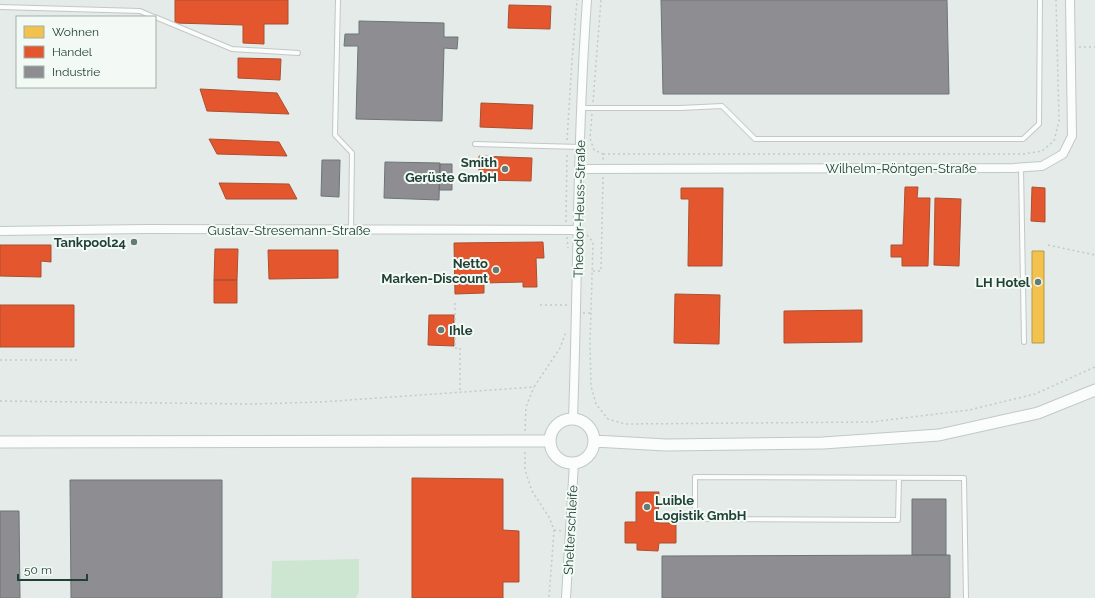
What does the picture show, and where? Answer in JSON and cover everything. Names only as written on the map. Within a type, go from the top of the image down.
[{"type":"main road","points":[[594,441],[666,445],[823,443],[939,435],[1038,412],[1095,390]]},
{"type":"main road","points":[[566,419],[573,419],[581,421],[588,426],[594,441],[588,456],[582,461],[574,463],[565,462],[557,457],[552,450],[550,441],[554,427],[559,422],[566,419]]},
{"type":"main road","points":[[0,442],[550,441]]},
{"type":"street","name":"Theodor-Heuss-Straße","points":[[573,419],[577,314],[581,108],[587,0]]},
{"type":"street","name":"Wilhelm-Röntgen-Straße","points":[[579,169],[1021,168],[1042,166],[1063,154],[1072,136],[1070,0]]},
{"type":"street","name":"Gustav-Stresemann-Straße","points":[[0,231],[145,229],[578,230]]},
{"type":"street","name":"Shelterschleife","points":[[566,598],[574,463]]},
{"type":"lane","points":[[338,0],[335,135],[352,153],[351,230]]},
{"type":"lane","points":[[581,108],[680,108],[722,106],[755,139],[1023,139],[1039,124],[1040,0]]},
{"type":"lane","points":[[0,7],[140,11],[152,16]]},
{"type":"lane","points":[[156,18],[232,49],[298,53]]},
{"type":"lane","points":[[475,144],[580,147]]},
{"type":"lane","points":[[1021,168],[1024,342]]},
{"type":"lane","points":[[899,478],[898,520],[695,519],[695,477],[964,478],[966,598]]},
{"type":"path","points":[[568,251],[566,231],[567,146],[577,0]]},
{"type":"path","points":[[593,271],[601,271],[603,154],[594,150],[590,138],[601,0]]},
{"type":"path","points":[[1071,47],[1095,47]]},
{"type":"path","points":[[578,230],[585,233],[592,242],[593,271],[591,313],[591,386],[596,404],[608,419],[625,424],[871,422],[970,410],[1035,394],[1095,367]]},
{"type":"path","points":[[1048,245],[1095,255]]},
{"type":"path","points":[[455,303],[455,348],[460,348],[460,392]]},
{"type":"path","points":[[540,305],[569,305],[570,315],[591,313]]},
{"type":"path","points":[[526,431],[526,407],[534,387],[560,348],[567,326]]},
{"type":"path","points":[[0,360],[80,360]]},
{"type":"path","points":[[0,401],[252,404],[321,402],[534,387]]},
{"type":"path","points":[[525,450],[524,470],[532,491],[554,530],[549,598]]},
{"type":"green space","points":[[359,559],[359,592],[356,598],[271,598],[272,561]]},
{"type":"building: Wohnen","points":[[1032,251],[1044,251],[1044,343],[1032,343]]},
{"type":"building: Handel","points":[[175,0],[288,0],[288,24],[264,24],[264,44],[243,43],[243,25],[175,23]]},
{"type":"building: Handel","points":[[509,5],[551,6],[550,29],[508,28]]},
{"type":"building: Handel","points":[[238,58],[281,59],[280,80],[238,78]]},
{"type":"building: Handel","points":[[200,89],[277,93],[289,114],[207,111]]},
{"type":"building: Handel","points":[[481,103],[533,105],[532,129],[480,127]]},
{"type":"building: Handel","points":[[209,139],[279,142],[287,156],[217,154]]},
{"type":"building: Handel","name":"Smith Gerüste GmbH","points":[[479,156],[532,158],[531,181],[479,180]]},
{"type":"building: Handel","points":[[219,183],[289,184],[297,199],[226,199]]},
{"type":"building: Handel","points":[[905,187],[918,187],[917,198],[930,198],[928,266],[902,266],[902,257],[891,257],[891,245],[903,245]]},
{"type":"building: Handel","points":[[1032,187],[1045,188],[1045,222],[1031,221]]},
{"type":"building: Handel","points":[[681,188],[723,188],[722,266],[688,266],[689,199],[681,199]]},
{"type":"building: Handel","points":[[935,198],[961,199],[959,266],[934,265]]},
{"type":"building: Handel","name":"Netto Marken-Discount","points":[[543,242],[544,258],[536,258],[537,287],[523,287],[523,282],[484,283],[484,293],[455,294],[454,243]]},
{"type":"building: Handel","points":[[0,245],[51,245],[51,262],[41,261],[41,277],[0,276]]},
{"type":"building: Handel","points":[[215,249],[238,249],[237,280],[214,280]]},
{"type":"building: Handel","points":[[268,250],[338,250],[338,278],[269,279]]},
{"type":"building: Handel","points":[[214,280],[237,280],[237,303],[214,303]]},
{"type":"building: Handel","points":[[675,294],[720,295],[719,344],[674,343]]},
{"type":"building: Handel","points":[[0,305],[74,305],[74,347],[0,347]]},
{"type":"building: Handel","points":[[862,310],[862,342],[784,343],[784,311]]},
{"type":"building: Handel","name":"Ihle","points":[[429,315],[454,315],[454,346],[428,345]]},
{"type":"building: Handel","points":[[412,478],[503,479],[503,530],[519,531],[519,582],[503,582],[503,598],[412,598]]},
{"type":"building: Handel","name":"Luible Logistik GmbH","points":[[636,492],[659,492],[658,523],[676,523],[676,543],[659,543],[658,551],[637,550],[637,543],[625,543],[625,522],[636,522]]},
{"type":"building: Industrie","points":[[661,0],[947,0],[949,94],[663,94]]},
{"type":"building: Industrie","points":[[359,21],[444,23],[444,37],[458,37],[457,49],[444,48],[442,121],[356,119],[358,46],[344,46],[345,34],[359,34]]},
{"type":"building: Industrie","points":[[322,160],[340,160],[339,197],[321,196]]},
{"type":"building: Industrie","points":[[385,162],[440,163],[439,200],[384,198]]},
{"type":"building: Industrie","points":[[440,164],[452,164],[452,190],[439,190]]},
{"type":"building: Industrie","points":[[70,480],[222,480],[222,598],[71,598]]},
{"type":"building: Industrie","points":[[912,499],[946,499],[946,555],[912,555]]},
{"type":"building: Industrie","points":[[0,511],[19,511],[20,598],[0,598]]},
{"type":"building: Industrie","points":[[950,555],[950,598],[662,598],[662,556]]},
{"type":"place","name":"Smith Gerüste GmbH","points":[[505,169]]},
{"type":"place","name":"Tankpool24","points":[[134,242]]},
{"type":"place","name":"Netto Marken-Discount","points":[[496,270]]},
{"type":"place","name":"LH Hotel","points":[[1038,282]]},
{"type":"place","name":"Ihle","points":[[441,330]]},
{"type":"place","name":"Luible Logistik GmbH","points":[[647,507]]}]
